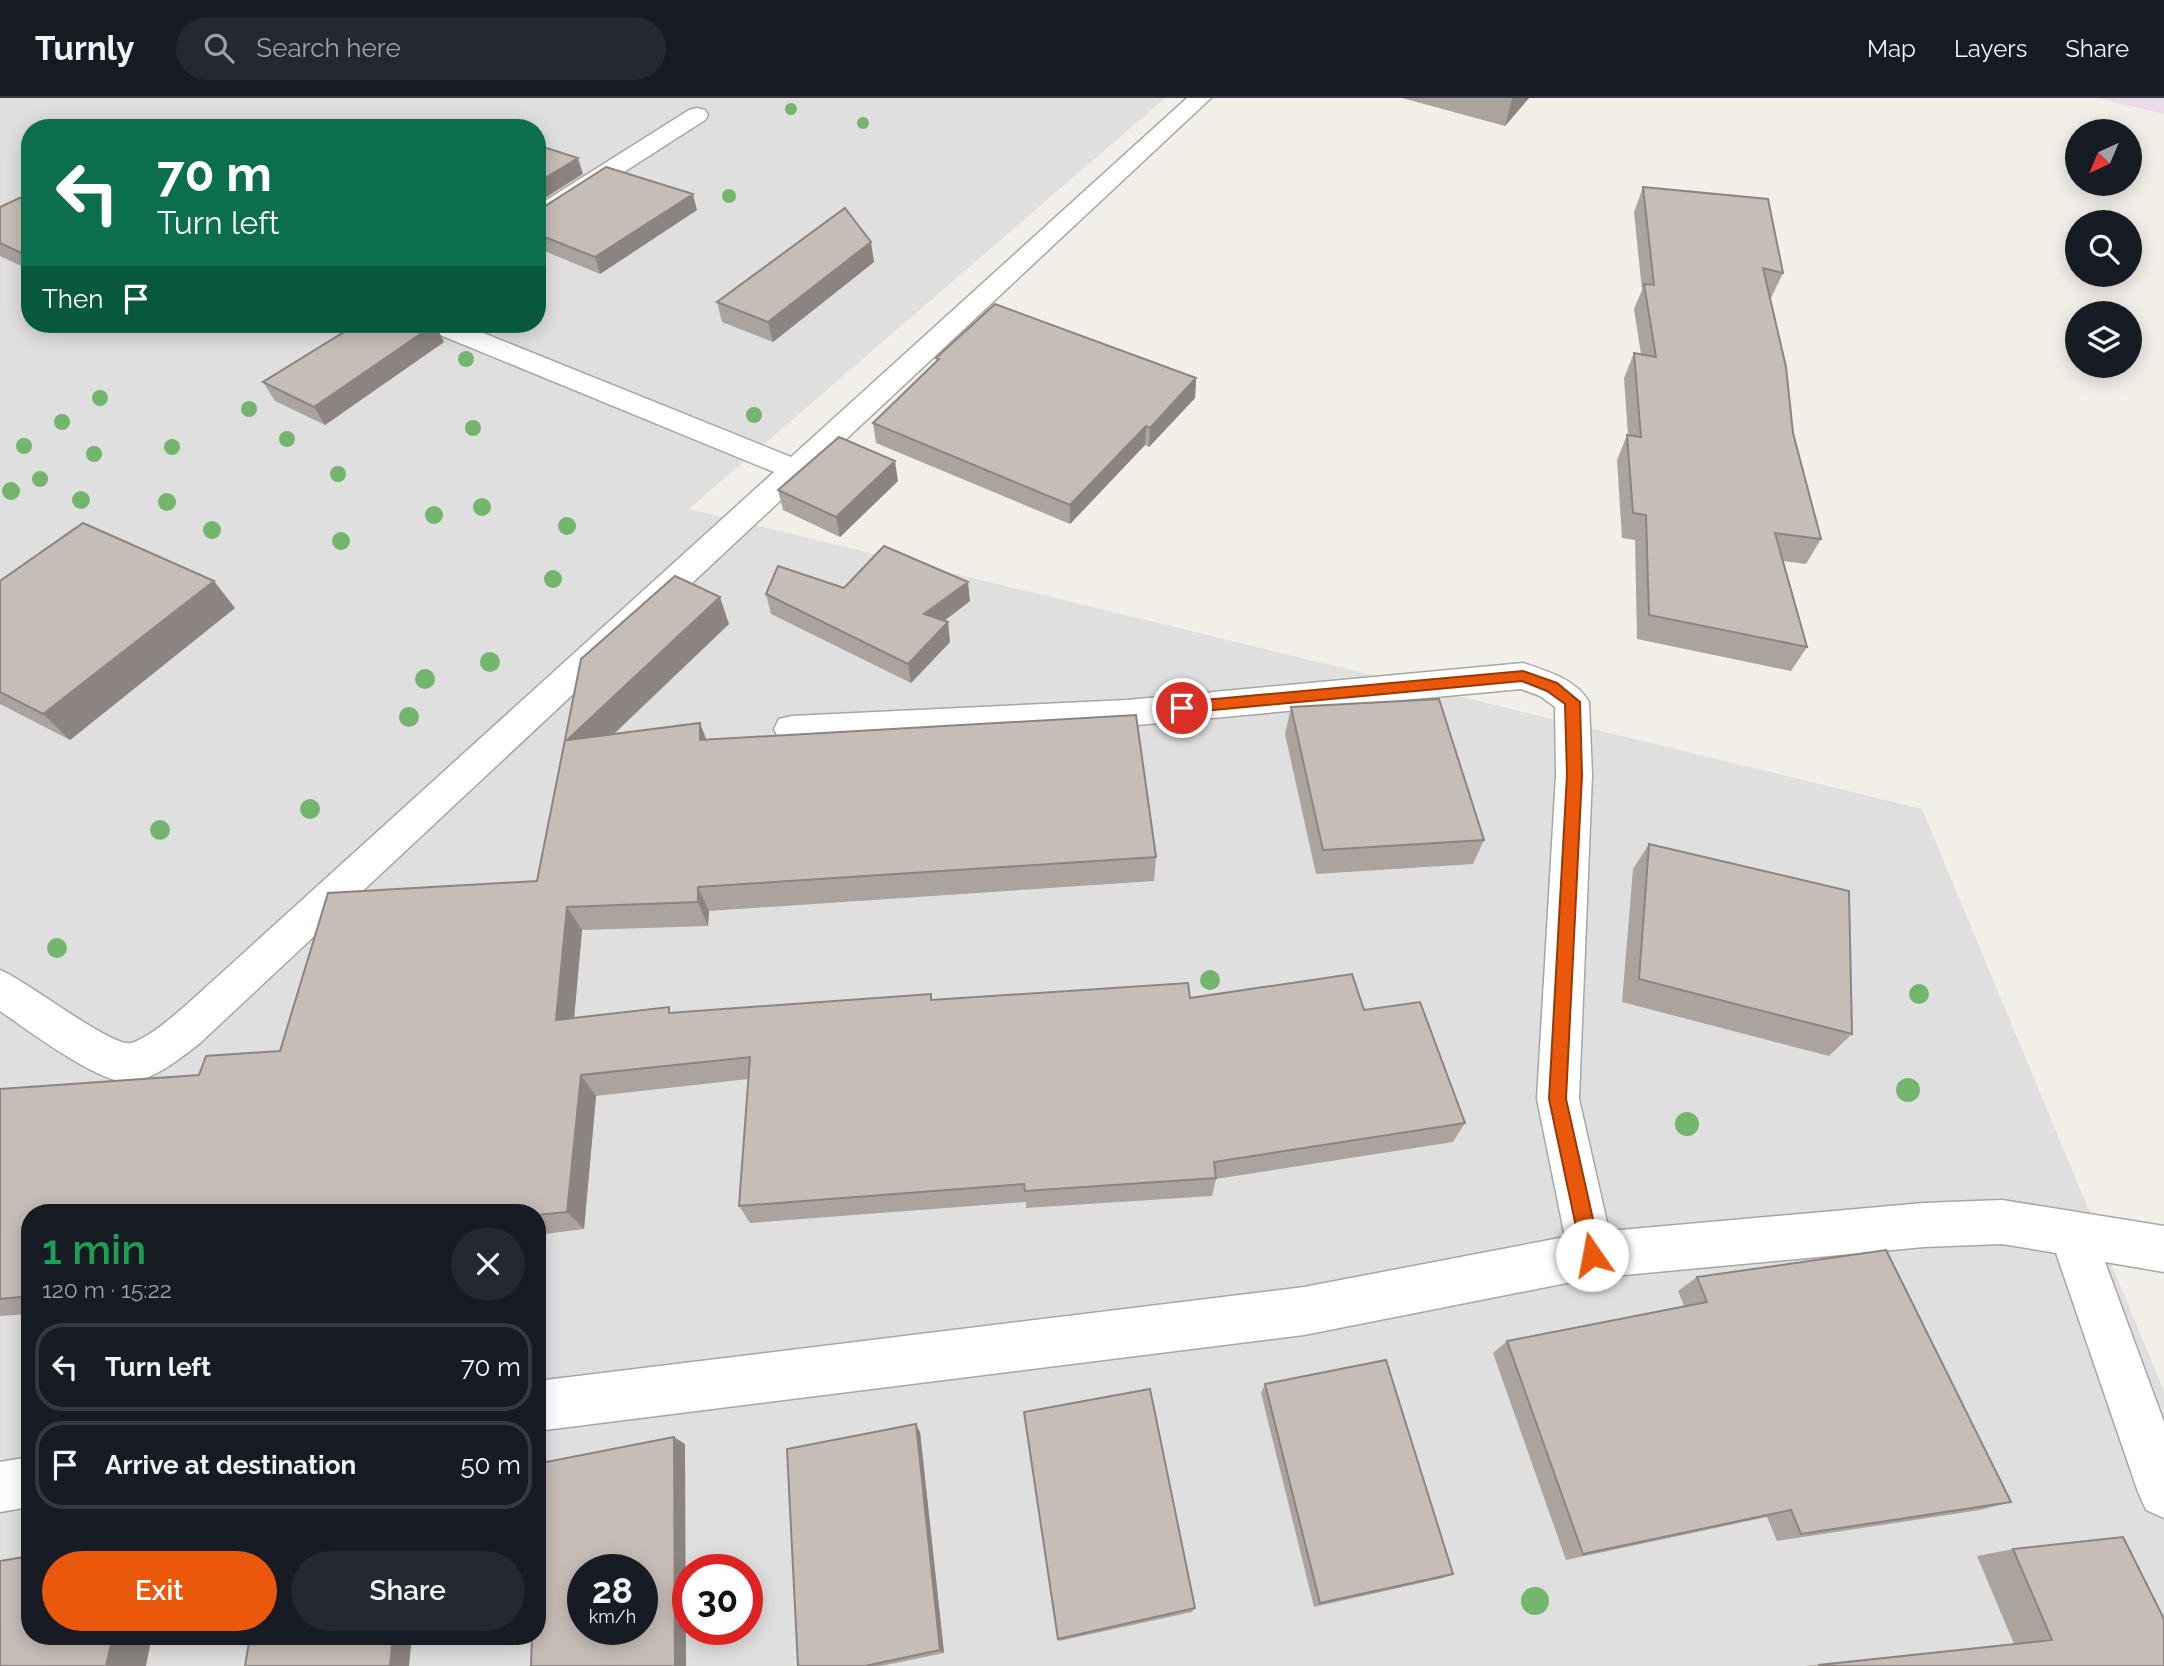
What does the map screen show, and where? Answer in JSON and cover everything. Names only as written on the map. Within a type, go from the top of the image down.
[{"type":"street","points":[[0,988],[105,1056],[127,1063],[162,1050],[284,942],[1200,98]]},
{"type":"street","points":[[546,211],[697,115]]},
{"type":"street","points":[[460,333],[796,470]]},
{"type":"street","points":[[792,729],[1127,713],[1523,676],[1552,687],[1572,702],[1574,775],[1558,1099],[1592,1255]]},
{"type":"street","points":[[546,1405],[1304,1311],[1592,1255],[1924,1225],[2002,1222],[2164,1249]]},
{"type":"street","points":[[2072,1233],[2164,1492]]},
{"type":"street","points":[[0,1487],[21,1484]]},
{"type":"shaded area","points":[[0,98],[1165,98],[689,509],[1922,809],[2164,1391],[2164,1666],[0,1666]]},
{"type":"shaded area","points":[[2097,98],[2164,98],[2164,114]]},
{"type":"building","points":[[546,148],[578,158],[546,178]]},
{"type":"building","points":[[606,167],[693,194],[595,257],[546,238],[546,205]]},
{"type":"building","points":[[1643,187],[1768,199],[1783,273],[1763,268],[1786,367],[1793,433],[1821,539],[1775,533],[1807,647],[1649,615],[1646,515],[1633,513],[1627,435],[1641,437],[1634,353],[1656,357],[1644,284],[1654,285]]},
{"type":"building","points":[[21,197],[21,253],[0,243],[0,207]]},
{"type":"building","points":[[845,208],[871,242],[768,322],[717,302]]},
{"type":"building","points":[[995,304],[1196,378],[1150,428],[1146,426],[1070,505],[873,423],[939,359],[936,358]]},
{"type":"building","points":[[342,333],[422,333],[314,407],[263,382]]},
{"type":"building","points":[[839,437],[895,461],[836,517],[778,490]]},
{"type":"building","points":[[83,523],[214,581],[43,714],[0,692],[0,581]]},
{"type":"building","points":[[884,546],[968,582],[924,614],[948,622],[908,664],[766,594],[778,566],[844,588]]},
{"type":"building","points":[[675,576],[720,597],[567,740],[700,723],[700,740],[1136,715],[1156,857],[698,887],[698,902],[567,907],[556,1020],[669,1007],[669,1013],[931,994],[931,1000],[1188,983],[1190,998],[1352,974],[1364,1010],[1420,1002],[1465,1123],[1214,1162],[1216,1178],[1025,1191],[1024,1184],[739,1206],[750,1057],[581,1075],[567,1212],[546,1214],[546,1204],[21,1204],[21,1297],[0,1299],[0,1089],[199,1075],[206,1056],[280,1051],[328,893],[537,881],[581,659]]},
{"type":"building","points":[[1439,699],[1484,840],[1323,850],[1291,707]]},
{"type":"building","points":[[1649,844],[1849,891],[1852,1034],[1639,979]]},
{"type":"building","points":[[1886,1250],[2011,1502],[1801,1534],[1791,1510],[1583,1554],[1507,1341],[1707,1302],[1697,1277]]},
{"type":"building","points":[[1386,1360],[1453,1574],[1320,1603],[1265,1384]]},
{"type":"building","points":[[1150,1389],[1195,1608],[1058,1639],[1024,1412]]},
{"type":"building","points":[[916,1424],[940,1650],[865,1666],[798,1666],[787,1449]]},
{"type":"building","points":[[674,1437],[672,1645],[675,1645],[675,1666],[531,1666],[532,1645],[546,1645],[546,1462]]},
{"type":"building","points":[[2123,1537],[2164,1619],[2164,1666],[1819,1666],[2052,1640],[2013,1549]]},
{"type":"building","points":[[21,1558],[21,1645],[111,1645],[106,1666],[0,1666],[0,1561]]},
{"type":"building","points":[[248,1645],[392,1645],[390,1666],[245,1666]]},
{"type":"route","points":[[1182,708],[1523,676],[1552,687],[1572,702],[1574,775],[1558,1099],[1592,1255]]}]
